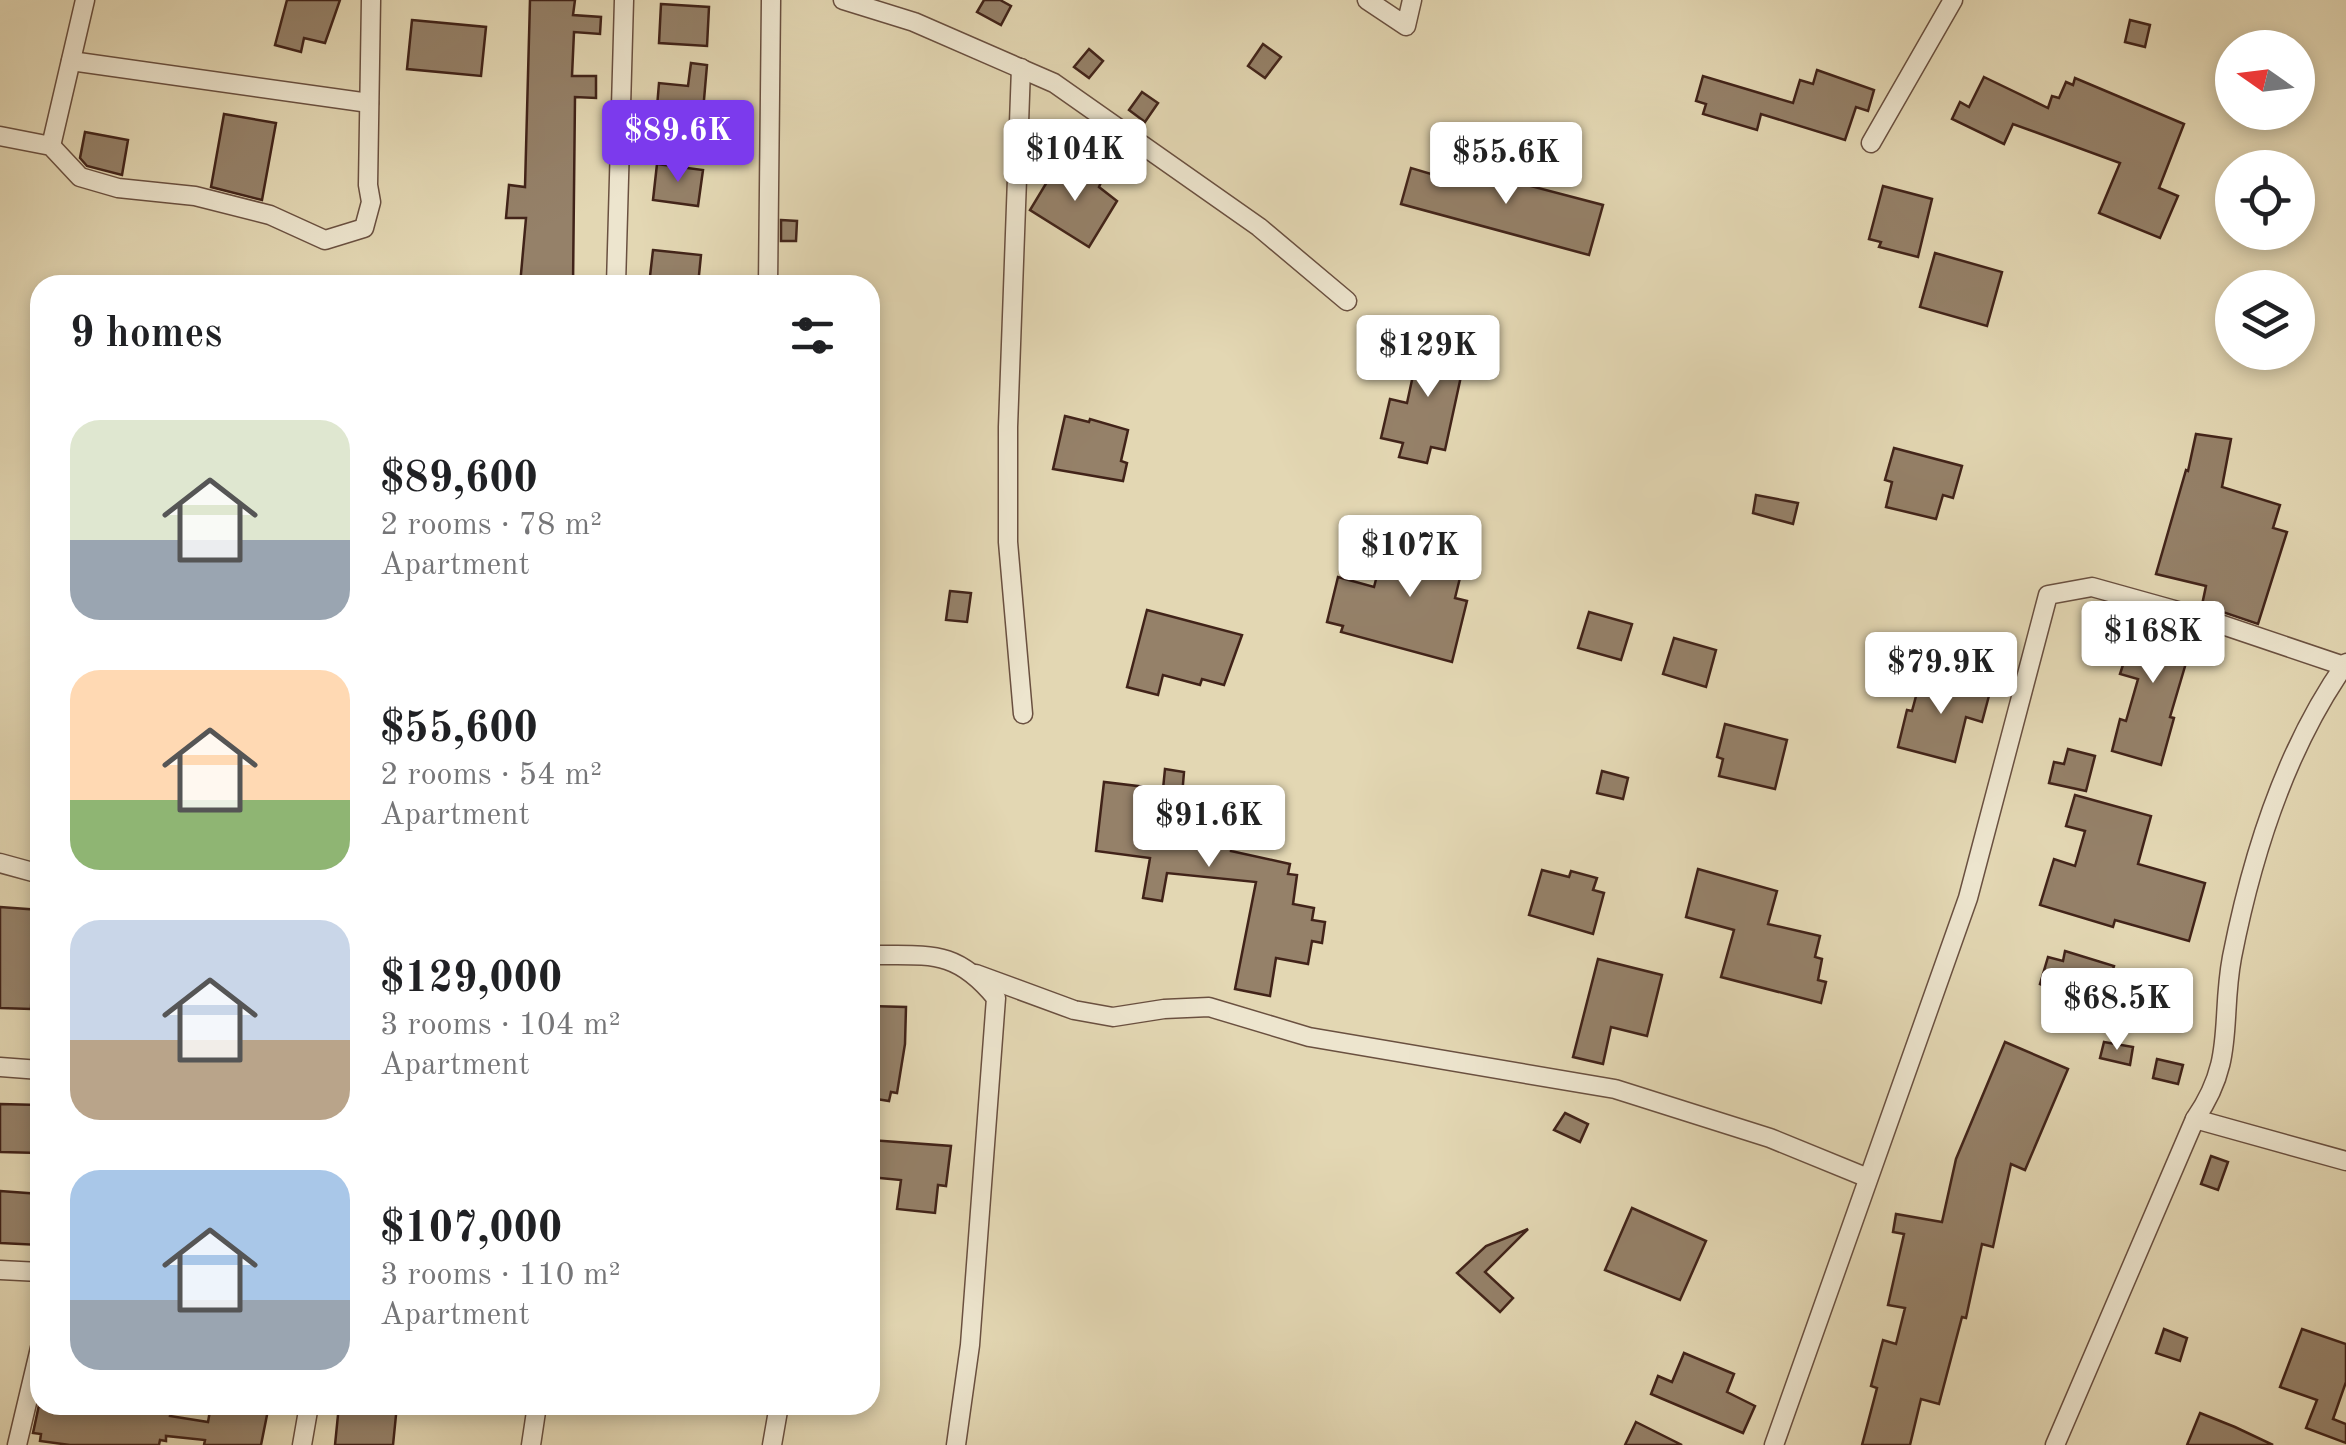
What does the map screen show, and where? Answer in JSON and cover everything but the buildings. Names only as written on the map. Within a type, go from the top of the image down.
[{"type":"street","points":[[51,146],[86,0]]},
{"type":"street","points":[[0,136],[51,146],[80,177],[118,188],[214,201],[270,216],[324,240],[364,228],[370,202],[371,0]]},
{"type":"street","points":[[616,275],[624,0]]},
{"type":"street","points":[[768,275],[772,0]]},
{"type":"street","points":[[843,0],[914,22],[1054,83],[1259,227],[1347,301]]},
{"type":"street","points":[[1367,0],[1406,26],[1412,0]]},
{"type":"street","points":[[1871,143],[1953,0]]},
{"type":"street","points":[[71,60],[369,103]]},
{"type":"street","points":[[1021,68],[1008,427],[1008,542],[1022,714]]},
{"type":"street","points":[[1774,1445],[1968,898],[2048,595],[2092,587],[2345,665],[2325,694],[2288,771],[2258,853],[2241,911],[2228,979],[2224,1055],[2216,1082],[2195,1120],[2055,1445]]},
{"type":"street","points":[[0,863],[30,871]]},
{"type":"street","points":[[880,955],[940,956],[976,974],[1074,1010],[1113,1017],[1209,1007],[1309,1036],[1615,1089],[1770,1138],[1868,1178]]},
{"type":"street","points":[[962,1444],[996,998],[976,974]]},
{"type":"street","points":[[0,1067],[30,1069]]},
{"type":"street","points":[[2195,1120],[2346,1161]]},
{"type":"street","points":[[0,1270],[30,1272]]},
{"type":"street","points":[[17,1445],[30,1390]]},
{"type":"street","points":[[302,1445],[307,1415]]},
{"type":"street","points":[[531,1445],[535,1415]]},
{"type":"street","points":[[772,1445],[778,1415]]}]
